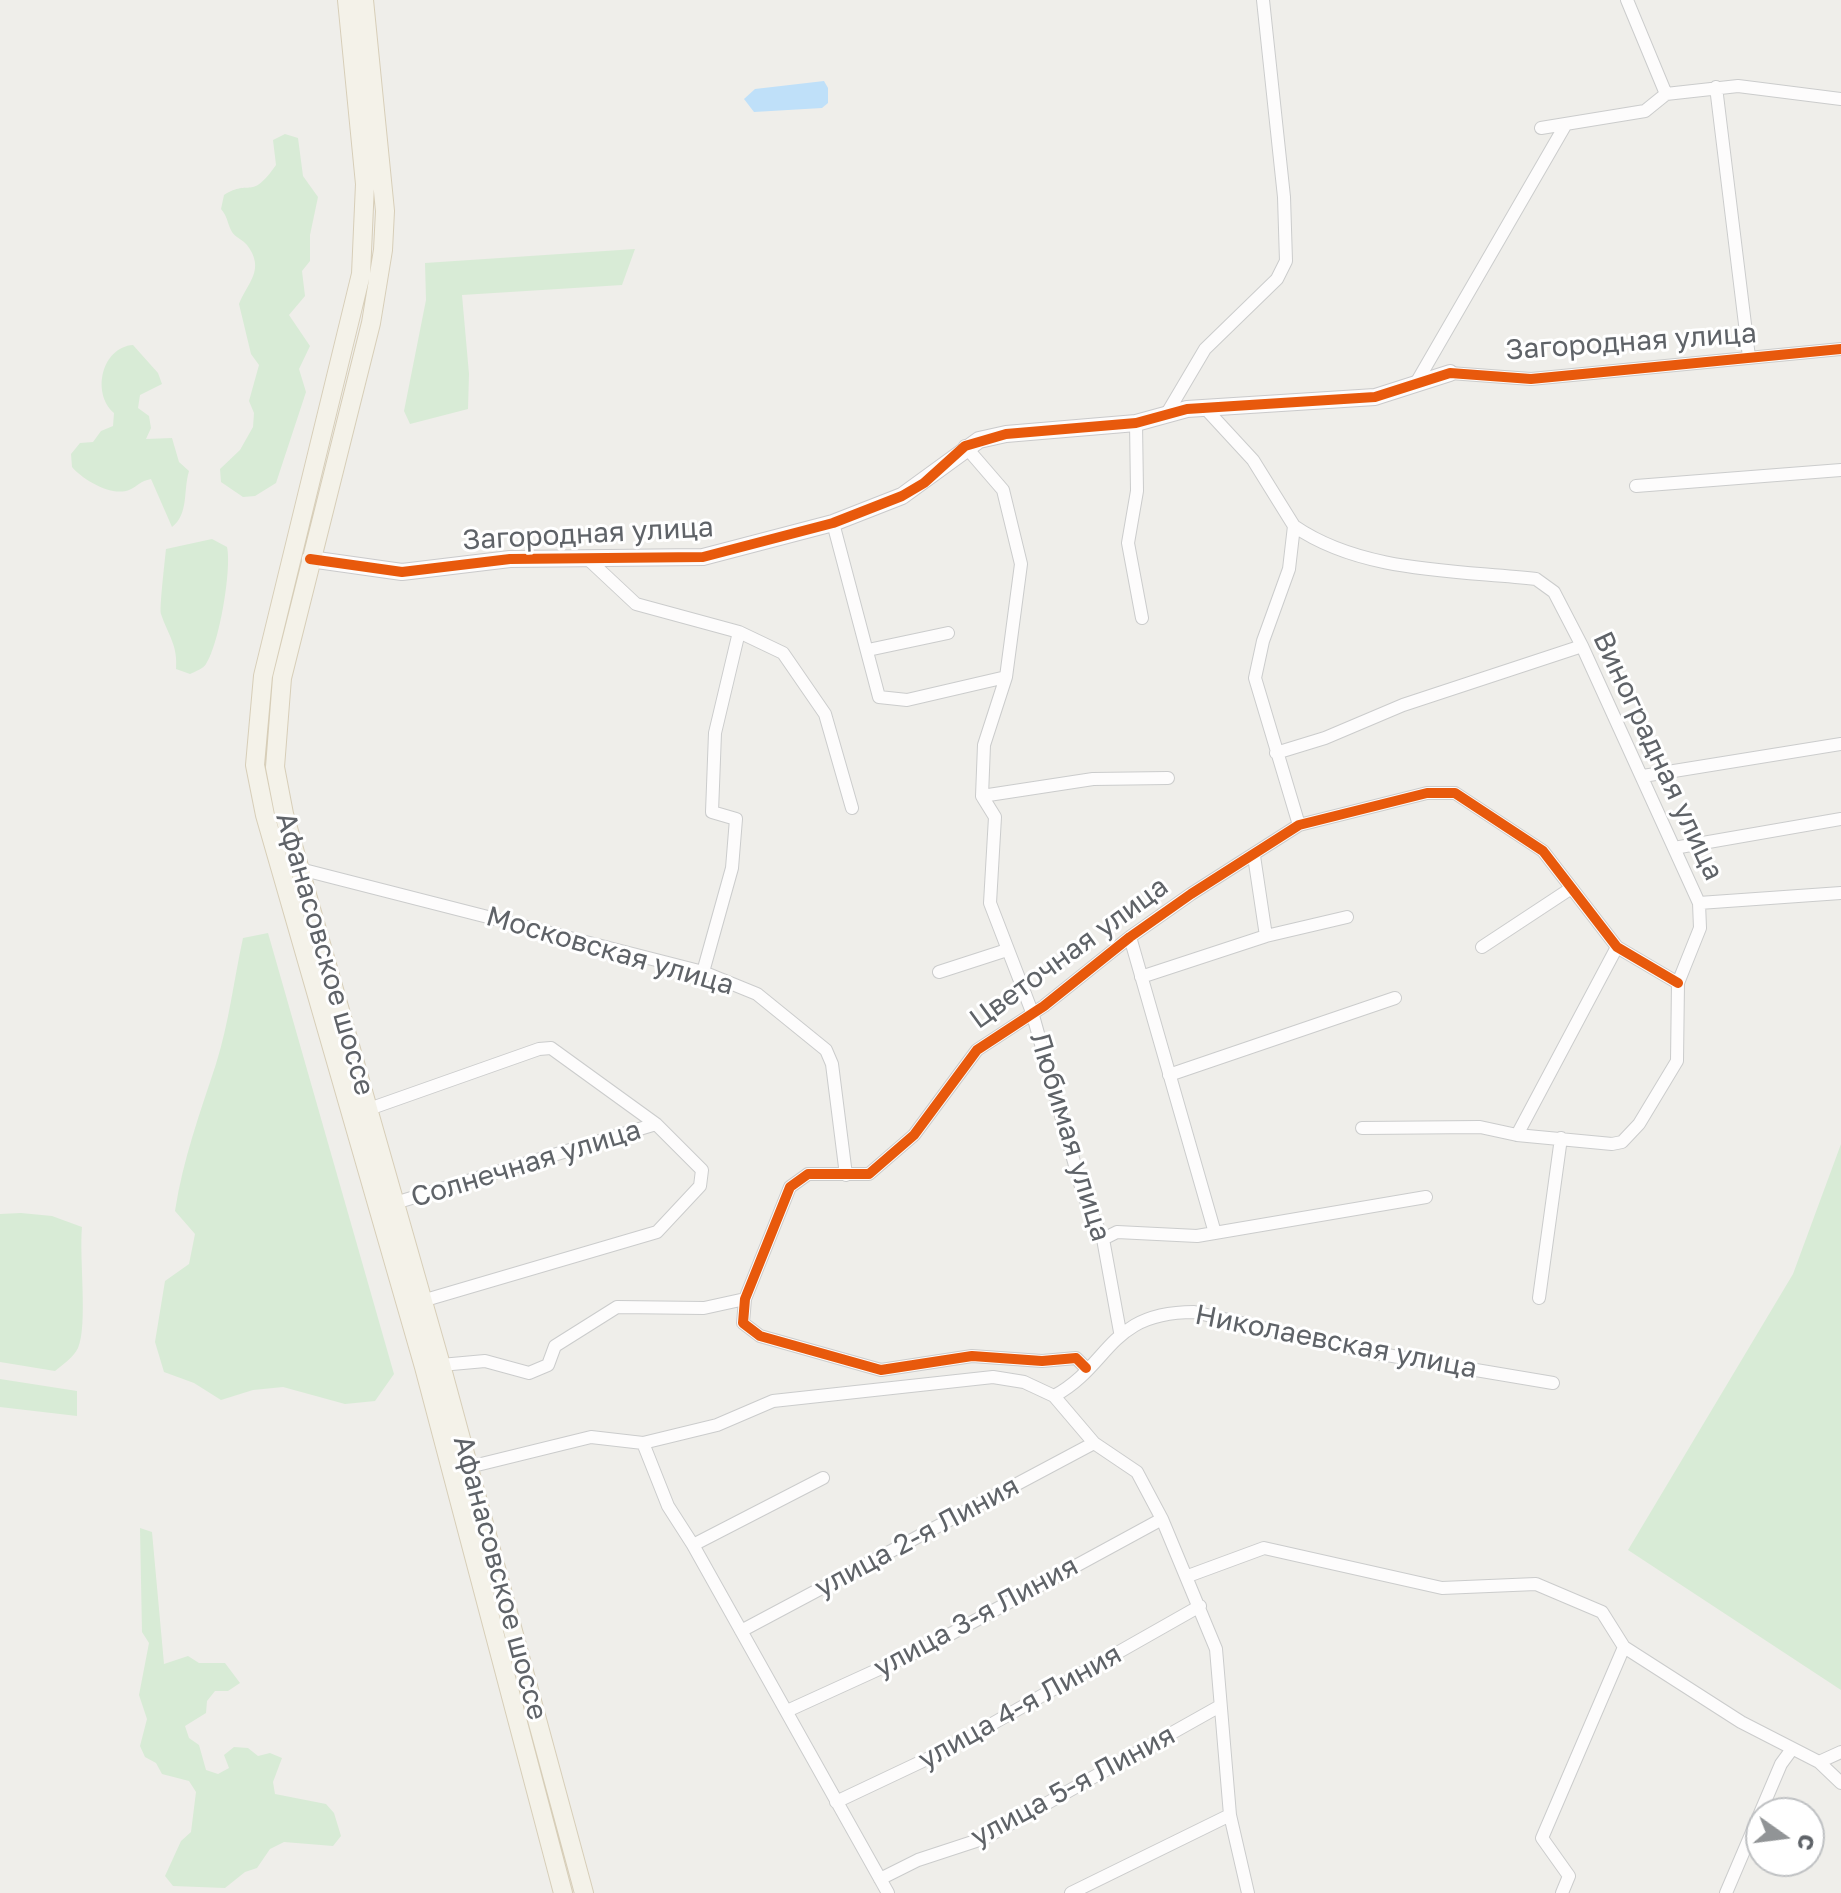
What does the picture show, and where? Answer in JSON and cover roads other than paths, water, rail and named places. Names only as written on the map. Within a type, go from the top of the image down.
[{"type":"main road","name":"Афанасовское шоссе","points":[[347,0],[365,184],[361,274],[263,676],[255,765],[265,815],[424,1367],[563,1893]]},
{"type":"main road","name":"Афанасовское шоссе","points":[[364,0],[384,197],[383,250],[371,323],[282,678],[276,721],[275,767],[300,869],[441,1365],[584,1893]]},
{"type":"street","points":[[1166,415],[1205,349],[1277,279],[1286,261],[1284,197],[1263,0]]},
{"type":"street","points":[[1627,0],[1666,94]]},
{"type":"street","points":[[1716,87],[1749,357]]},
{"type":"street","points":[[1541,128],[1645,111],[1666,94],[1716,87],[1841,99]]},
{"type":"street","points":[[1415,385],[1566,124]]},
{"type":"street","name":"Загородная улица","points":[[310,559],[402,572],[510,559],[703,557],[833,523],[902,496],[924,483],[965,446],[1006,434],[1136,423],[1205,408],[1375,397],[1450,373],[1531,379],[1841,349]]},
{"type":"street","points":[[1205,408],[1253,460],[1294,526],[1289,569],[1263,641],[1255,678],[1299,825],[1427,793],[1455,793],[1543,851],[1617,947],[1678,983]]},
{"type":"street","points":[[1136,423],[1137,491],[1128,543],[1142,618]]},
{"type":"street","name":"Любимая улица","points":[[965,446],[1003,490],[1021,564],[1006,677],[984,745],[982,796],[995,817],[990,903],[1032,1012],[1083,1194],[1103,1239],[1120,1332]]},
{"type":"street","points":[[1636,486],[1841,470]]},
{"type":"street","points":[[833,523],[879,697],[907,700],[1006,677]]},
{"type":"street","name":"Виноградная улица","points":[[1294,526],[1317,542],[1345,552],[1426,568],[1536,579],[1554,592],[1643,776],[1699,903],[1700,928],[1678,983],[1677,1061],[1639,1124],[1622,1142],[1612,1144],[1517,1135],[1480,1127],[1362,1128]]},
{"type":"street","points":[[589,560],[636,604],[739,632],[783,653],[825,714],[852,808]]},
{"type":"street","points":[[703,972],[732,868],[736,819],[712,812],[715,733],[739,632]]},
{"type":"street","points":[[868,650],[948,633]]},
{"type":"street","points":[[1276,753],[1325,738],[1403,705],[1582,646]]},
{"type":"street","points":[[1643,776],[1841,744]]},
{"type":"street","points":[[982,796],[1093,779],[1168,778]]},
{"type":"street","points":[[1674,848],[1841,819]]},
{"type":"street","name":"Цветочная улица","points":[[745,1299],[790,1187],[808,1174],[869,1174],[914,1135],[977,1050],[1191,894],[1299,825]]},
{"type":"street","points":[[1254,856],[1266,936]]},
{"type":"street","name":"Московская улица","points":[[300,869],[703,972],[757,994],[826,1050],[832,1064],[846,1175]]},
{"type":"street","points":[[1482,947],[1570,889]]},
{"type":"street","points":[[1699,903],[1841,893]]},
{"type":"street","points":[[1141,977],[1266,936],[1347,917]]},
{"type":"street","points":[[1130,937],[1215,1233]]},
{"type":"street","points":[[1517,1135],[1617,947]]},
{"type":"street","points":[[939,972],[1007,950]]},
{"type":"street","points":[[1169,1075],[1395,998]]},
{"type":"street","points":[[369,1109],[546,1048],[555,1051],[656,1124],[697,1162],[703,1178],[700,1186],[660,1230],[422,1301]]},
{"type":"street","name":"Солнечная улица","points":[[395,1203],[656,1124]]},
{"type":"street","points":[[1539,1298],[1561,1138]]},
{"type":"street","points":[[1103,1239],[1117,1232],[1197,1236],[1426,1197]]},
{"type":"street","points":[[441,1365],[485,1361],[529,1373],[548,1365],[555,1346],[617,1307],[704,1308],[745,1299],[743,1323],[760,1336],[881,1370],[972,1356],[1042,1361],[1076,1358],[1086,1368]]},
{"type":"street","name":"Николаевская улица","points":[[1054,1396],[1074,1385],[1120,1332],[1173,1312],[1194,1312],[1332,1345],[1553,1383]]},
{"type":"street","points":[[469,1467],[591,1437],[643,1443],[717,1425],[773,1401],[993,1377],[1024,1382],[1054,1396],[1094,1443],[1137,1472],[1162,1519],[1200,1606],[1216,1649],[1230,1815],[1248,1893]]},
{"type":"street","points":[[643,1443],[668,1506],[693,1545],[888,1893]]},
{"type":"street","name":"улица 2-я Линия","points":[[741,1631],[1094,1443]]},
{"type":"street","points":[[693,1545],[823,1478]]},
{"type":"street","name":"улица 3-я Линия","points":[[787,1711],[923,1649],[1162,1519]]},
{"type":"street","points":[[1188,1576],[1264,1548],[1442,1588],[1536,1584],[1602,1612],[1624,1647],[1741,1722],[1819,1762],[1841,1783]]},
{"type":"street","name":"улица 4-я Линия","points":[[836,1802],[946,1750],[1200,1606]]},
{"type":"street","points":[[1562,1893],[1569,1876],[1542,1838],[1624,1647]]},
{"type":"street","name":"улица 5-я Линия","points":[[880,1879],[918,1860],[985,1838],[1220,1706]]},
{"type":"street","points":[[1726,1893],[1781,1764],[1792,1749]]},
{"type":"street","points":[[1819,1762],[1841,1752]]},
{"type":"street","points":[[1071,1893],[1230,1815]]},
{"type":"water","points":[[824,81],[828,88],[828,103],[822,108],[754,112],[744,99],[755,89]]}]
